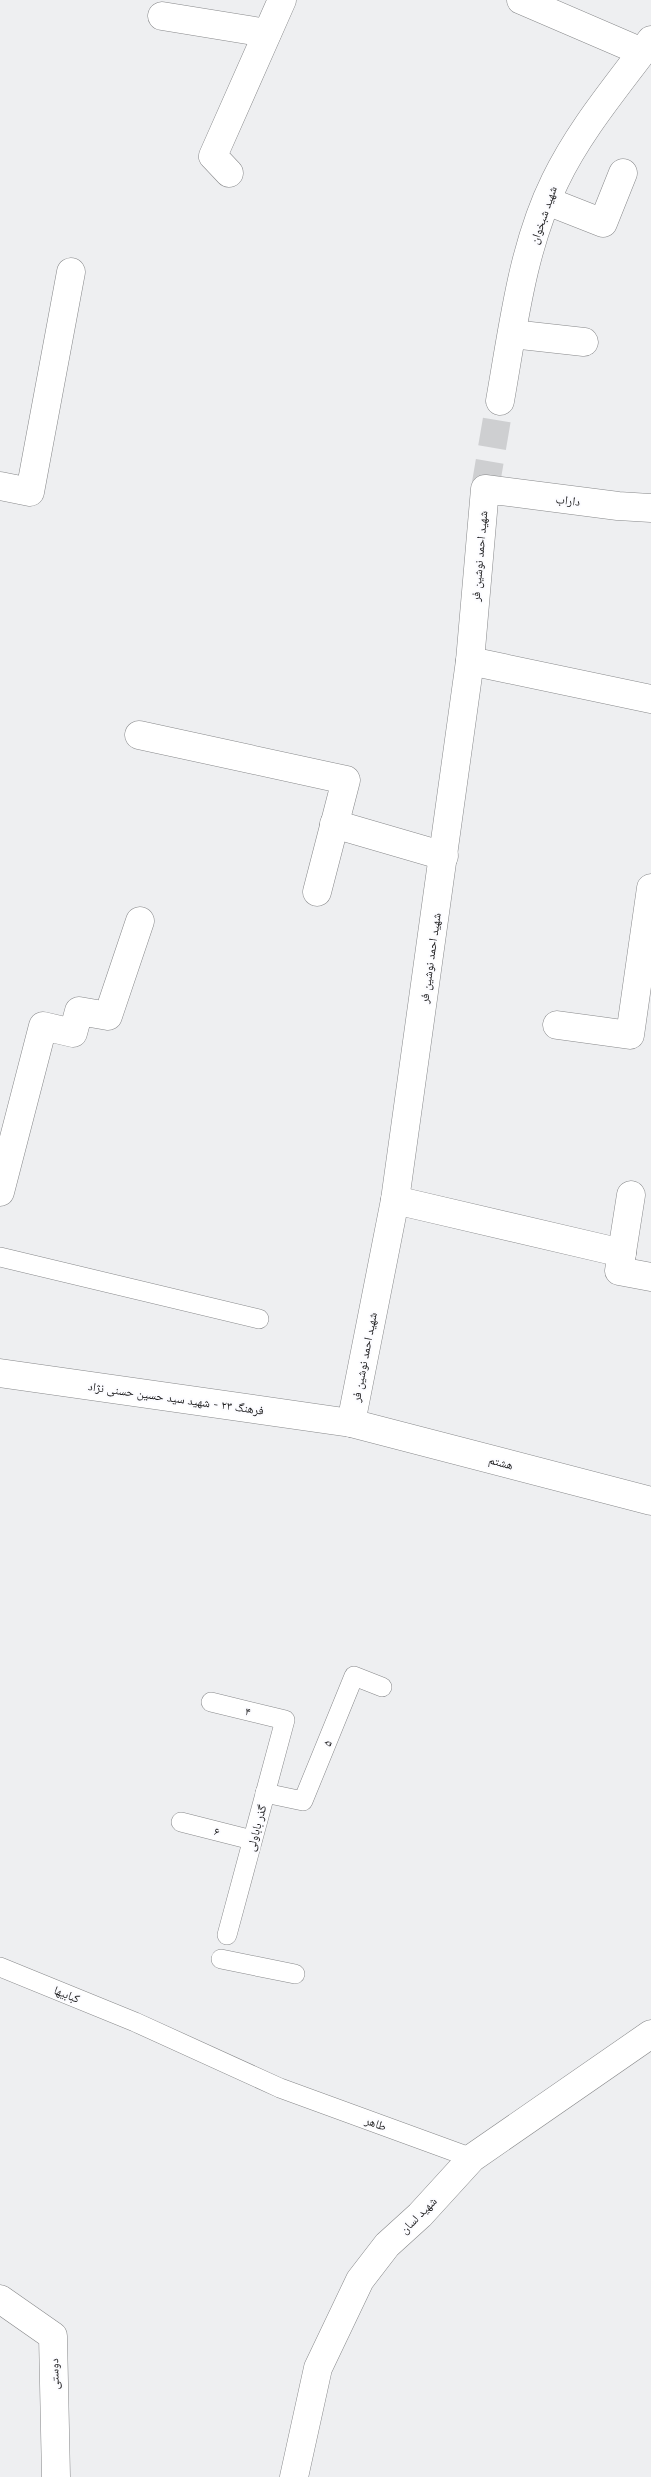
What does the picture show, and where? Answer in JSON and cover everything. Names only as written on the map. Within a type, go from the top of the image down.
[{"type":"street","points":[[229,173],[214,156],[282,0]]},
{"type":"street","points":[[521,0],[647,46]]},
{"type":"street","points":[[162,16],[267,33]]},
{"type":"street","name":"شهید شبخوان","points":[[500,401],[512,334],[531,251],[555,181],[580,137],[647,46]]},
{"type":"street","points":[[547,202],[603,223],[623,173]]},
{"type":"street","points":[[0,486],[30,492],[71,272]]},
{"type":"street","points":[[512,334],[584,342]]},
{"type":"street","name":"داراب","points":[[485,489],[618,506],[651,508]]},
{"type":"street","name":"شهید احمد نوشین فر","points":[[351,1423],[395,1200],[470,661],[485,489]]},
{"type":"street","points":[[470,661],[651,699]]},
{"type":"street","points":[[139,735],[346,780],[317,892]]},
{"type":"street","points":[[334,824],[444,856]]},
{"type":"street","points":[[557,1026],[630,1035],[651,888]]},
{"type":"street","points":[[0,1192],[11,1103],[42,1026],[73,1033],[79,1011],[108,1016],[140,921]]},
{"type":"street","points":[[632,1195],[619,1271],[651,1277]]},
{"type":"street","points":[[395,1200],[622,1253]]},
{"type":"street","name":"فرهنگ ۲۳ - شهید سید حسین حسنی نژاد","points":[[0,1373],[351,1423]]},
{"type":"street","name":"هشتم","points":[[351,1423],[651,1501]]},
{"type":"street","name":"شهید لسان","points":[[294,2477],[318,2368],[360,2280],[387,2245],[420,2215],[472,2158],[651,2034]]},
{"type":"street","name":"دوستی","points":[[0,2299],[53,2336],[56,2477]]},
{"type":"lane","points":[[0,1257],[259,1319]]},
{"type":"lane","name":"۵","points":[[265,1793],[302,1801],[354,1676],[382,1688]]},
{"type":"lane","name":"۴","points":[[211,1702],[285,1720]]},
{"type":"lane","name":"گذر باباولی","points":[[226,1935],[285,1720]]},
{"type":"lane","name":"۶","points":[[181,1822],[252,1840]]},
{"type":"lane","points":[[221,1959],[295,1974]]},
{"type":"lane","name":"کبابیها","points":[[0,1967],[135,2022],[280,2088]]},
{"type":"lane","name":"طاهر","points":[[280,2088],[472,2158]]},
{"type":"tunnel","points":[[485,489],[500,401]]}]
